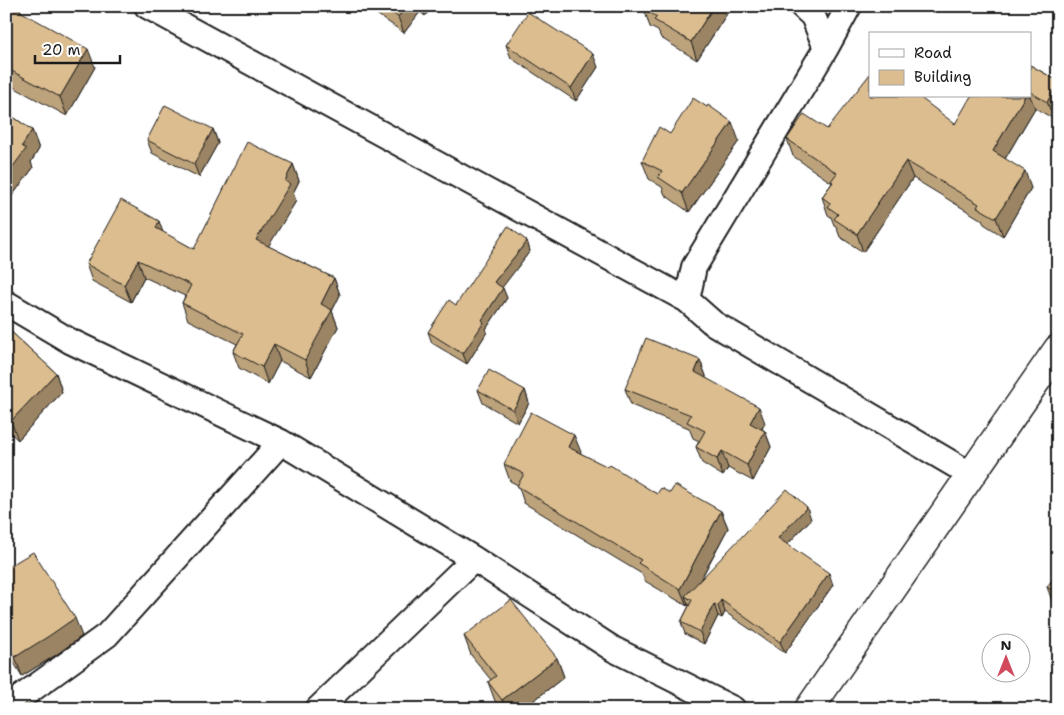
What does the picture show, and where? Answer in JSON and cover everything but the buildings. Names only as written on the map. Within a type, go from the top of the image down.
[{"type":"street","points":[[802,6],[813,16],[826,48]]},
{"type":"street","points":[[687,300],[694,267],[826,48],[849,6]]},
{"type":"street","points":[[163,10],[687,300],[713,323],[970,474]]},
{"type":"street","points":[[6,304],[70,341],[281,442],[474,559],[613,649],[733,709]]},
{"type":"street","points":[[809,709],[1058,349]]},
{"type":"street","points":[[6,708],[107,635],[281,442]]},
{"type":"street","points":[[318,709],[474,559]]}]
